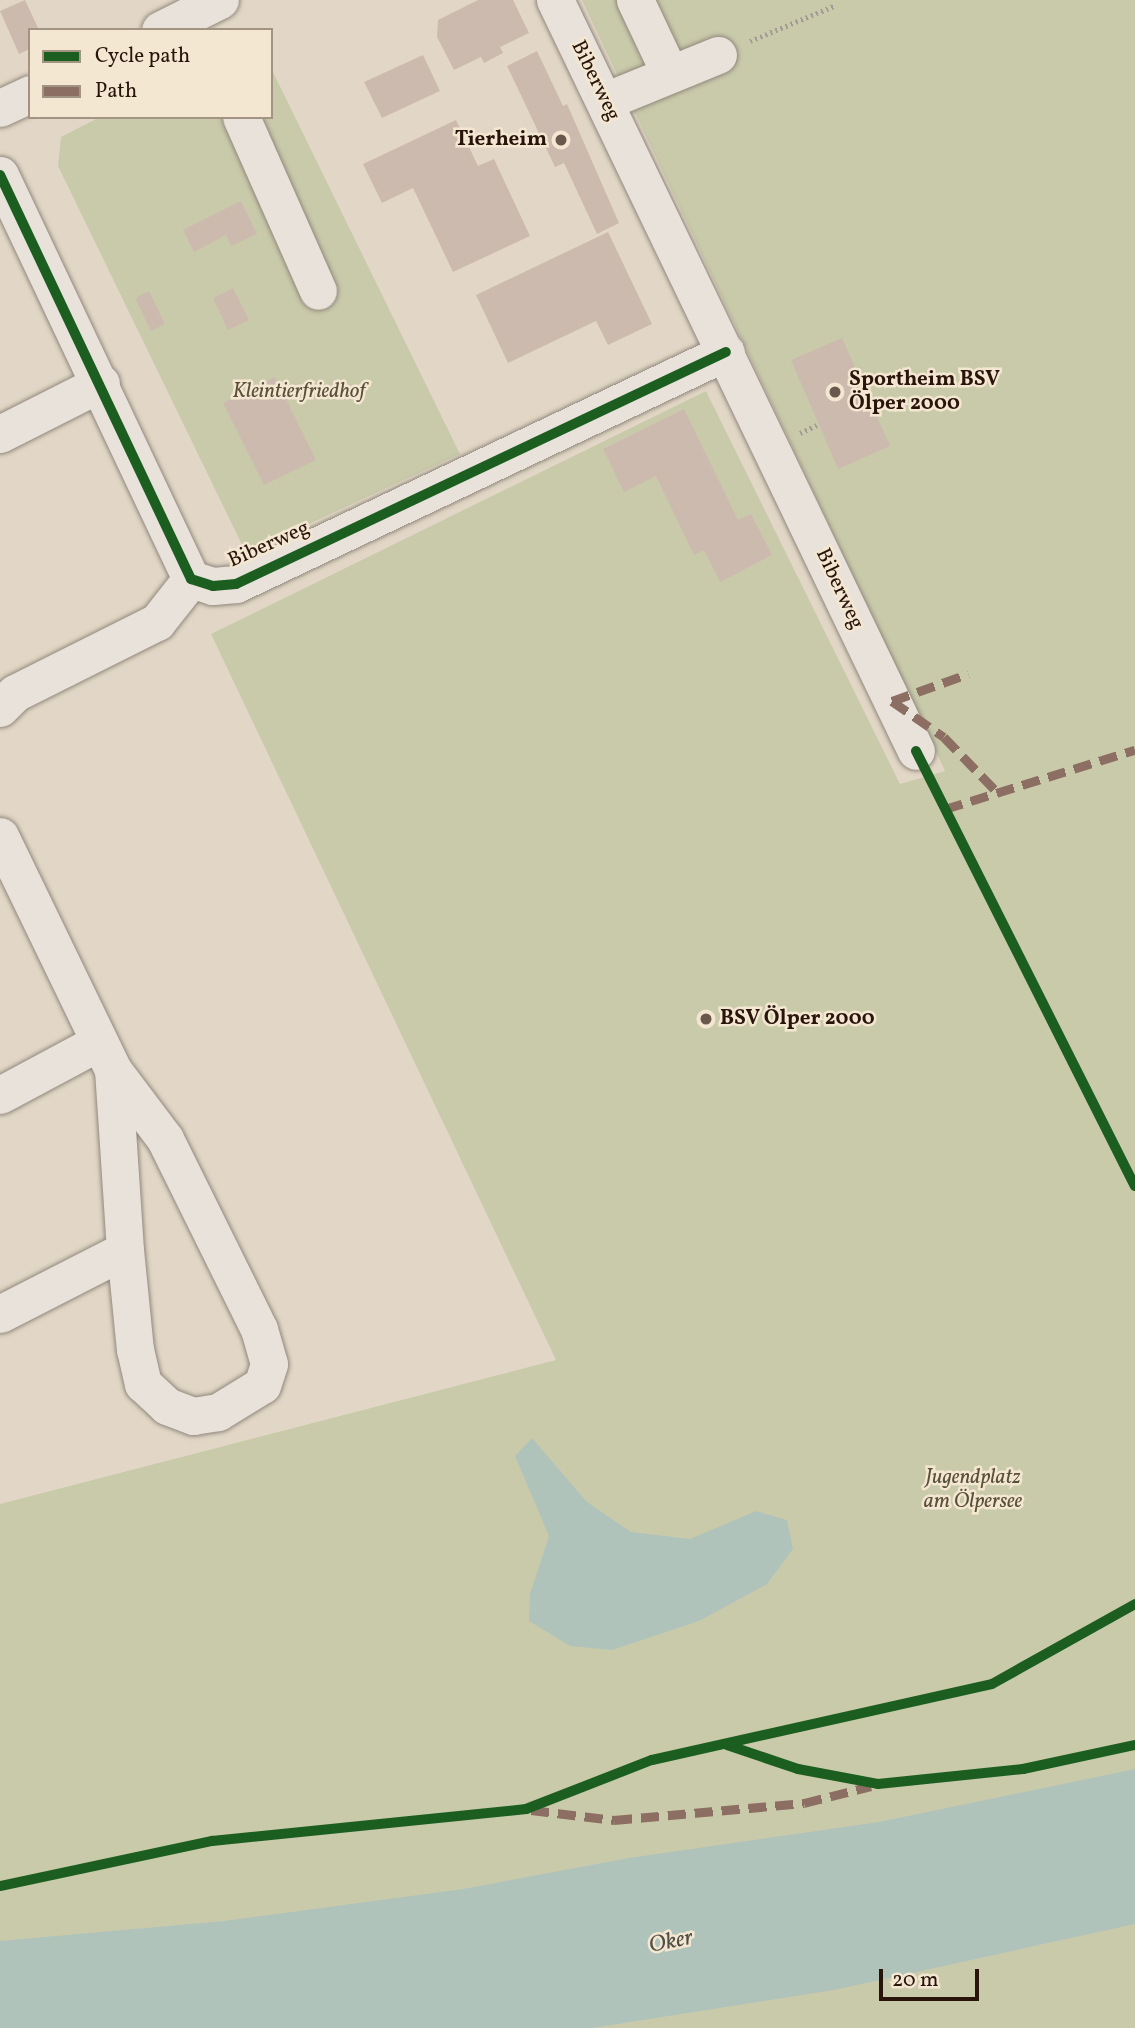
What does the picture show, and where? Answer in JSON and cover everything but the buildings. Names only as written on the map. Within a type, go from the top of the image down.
[{"type":"street","name":"Biberweg","points":[[555,0],[916,751]]},
{"type":"street","points":[[635,0],[670,74]]},
{"type":"street","points":[[166,28],[206,14]]},
{"type":"street","points":[[604,101],[718,55]]},
{"type":"street","points":[[243,119],[318,292]]},
{"type":"street","points":[[0,175],[101,383],[191,579],[157,622],[15,693],[0,709]]},
{"type":"street","name":"Biberweg","points":[[191,579],[213,586],[236,584],[726,352]]},
{"type":"street","points":[[0,435],[101,383]]},
{"type":"street","points":[[0,836],[106,1056],[165,1139],[260,1329],[269,1364],[262,1385],[218,1412],[193,1416],[167,1406],[143,1384],[135,1350],[106,1056]]},
{"type":"street","points":[[0,1095],[106,1056]]},
{"type":"street","points":[[0,1314],[125,1250]]},
{"type":"path","points":[[760,37],[836,5]]},
{"type":"green space","name":"Jugendplatz am Ölpersee","points":[[582,0],[1135,0],[1135,2028],[0,2028],[0,1504],[556,1360],[211,634],[706,391],[900,784],[945,771]]},
{"type":"green space","name":"Kleintierfriedhof","points":[[273,72],[460,454],[246,553],[58,166],[61,137],[96,119],[273,119]]},
{"type":"water","points":[[532,1438],[587,1502],[631,1532],[690,1539],[756,1511],[787,1520],[793,1549],[767,1584],[699,1621],[612,1650],[570,1646],[529,1621],[530,1594],[549,1536],[515,1456]]},
{"type":"water","name":"Oker","points":[[1135,1769],[1135,1924],[834,1990],[592,2028],[0,2028],[0,1941],[224,1921],[463,1889],[629,1858],[879,1822]]},
{"type":"marked path","points":[[892,701],[968,674]]},
{"type":"marked path","points":[[892,701],[944,737],[998,793]]},
{"type":"marked path","points":[[945,809],[1135,750]]},
{"type":"marked path","points":[[531,1810],[614,1820],[804,1803],[871,1786]]},
{"type":"cycle path","points":[[0,175],[191,579],[213,586],[236,584],[726,352]]},
{"type":"cycle path","points":[[916,751],[1135,1186]]},
{"type":"cycle path","points":[[0,1886],[212,1841],[526,1809],[652,1760],[992,1684],[1135,1604]]},
{"type":"cycle path","points":[[727,1745],[798,1769],[878,1784],[1023,1769],[1135,1745]]},
{"type":"place","name":"Tierheim","points":[[561,140]]},
{"type":"place","name":"Sportheim BSV Ölper 2000","points":[[835,392]]},
{"type":"place","name":"BSV Ölper 2000","points":[[706,1019]]}]
